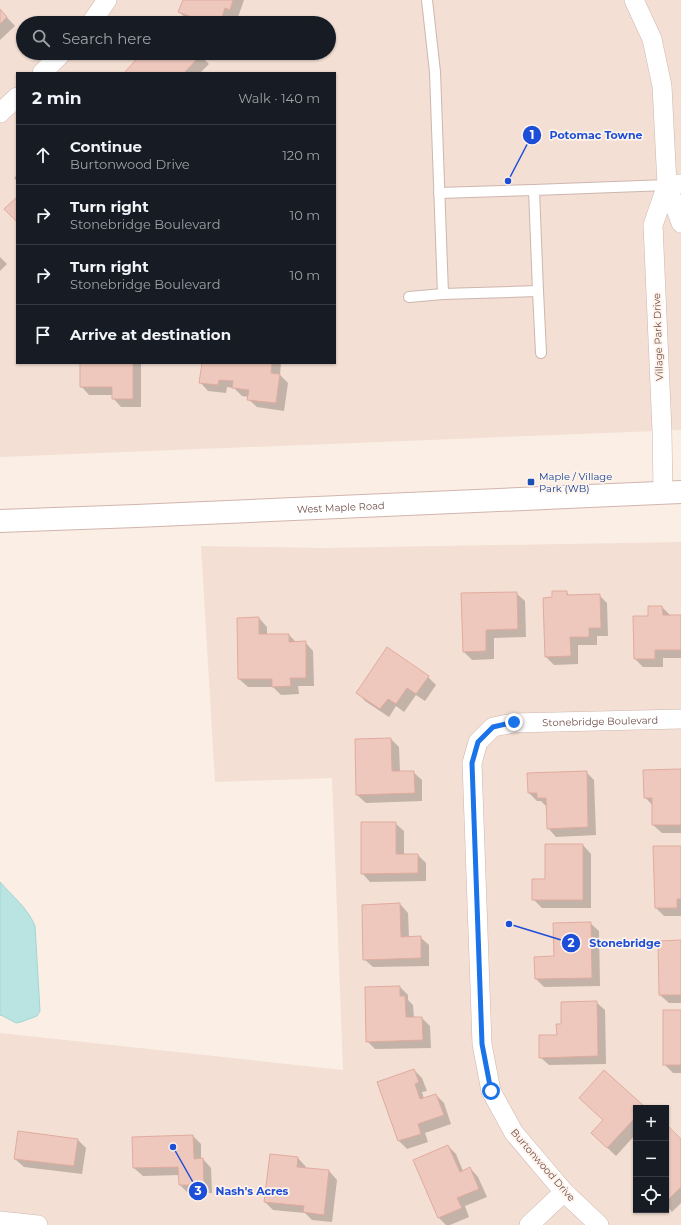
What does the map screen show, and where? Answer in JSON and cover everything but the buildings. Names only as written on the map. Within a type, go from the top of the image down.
[{"type":"main road","name":"West Maple Road","points":[[0,521],[672,492]]},
{"type":"street","points":[[96,16],[107,0]]},
{"type":"street","name":"Village Park Drive","points":[[634,0],[652,39],[662,86],[674,184],[681,223]]},
{"type":"street","points":[[43,72],[55,60]]},
{"type":"street","points":[[0,113],[16,98]]},
{"type":"street","name":"Village Park Drive","points":[[672,492],[662,431],[653,225],[674,184]]},
{"type":"street","name":"Stonebridge Boulevard","points":[[478,742],[493,727],[514,722],[681,719]]},
{"type":"street","name":"Burtonwood Drive","points":[[478,742],[472,763],[482,1044],[491,1091],[514,1133],[564,1192],[599,1225]]},
{"type":"street","points":[[530,1225],[564,1192]]},
{"type":"street","points":[[0,1221],[38,1225]]},
{"type":"lane","points":[[427,0],[435,72],[443,294]]},
{"type":"lane","points":[[439,193],[674,184]]},
{"type":"lane","points":[[534,190],[541,353]]},
{"type":"lane","points":[[409,297],[443,294],[538,292]]},
{"type":"shaded area","points":[[0,0],[681,0],[681,430],[0,457]]},
{"type":"shaded area","points":[[681,542],[681,1225],[0,1225],[0,1033],[343,1070],[332,778],[215,782],[201,546],[324,548]]},
{"type":"water","points":[[0,882],[28,913],[35,926],[40,1011],[37,1016],[16,1023],[0,1015]]},
{"type":"place","name":"Potomac Towne","points":[[508,181]]},
{"type":"place","name":"Maple / Village Park (WB)","points":[[531,482]]},
{"type":"place","name":"Stonebridge","points":[[509,924]]},
{"type":"place","name":"Nash's Acres","points":[[173,1147]]},
{"type":"route","points":[[491,1091],[482,1044],[472,763],[478,742],[493,727],[514,722]]}]
